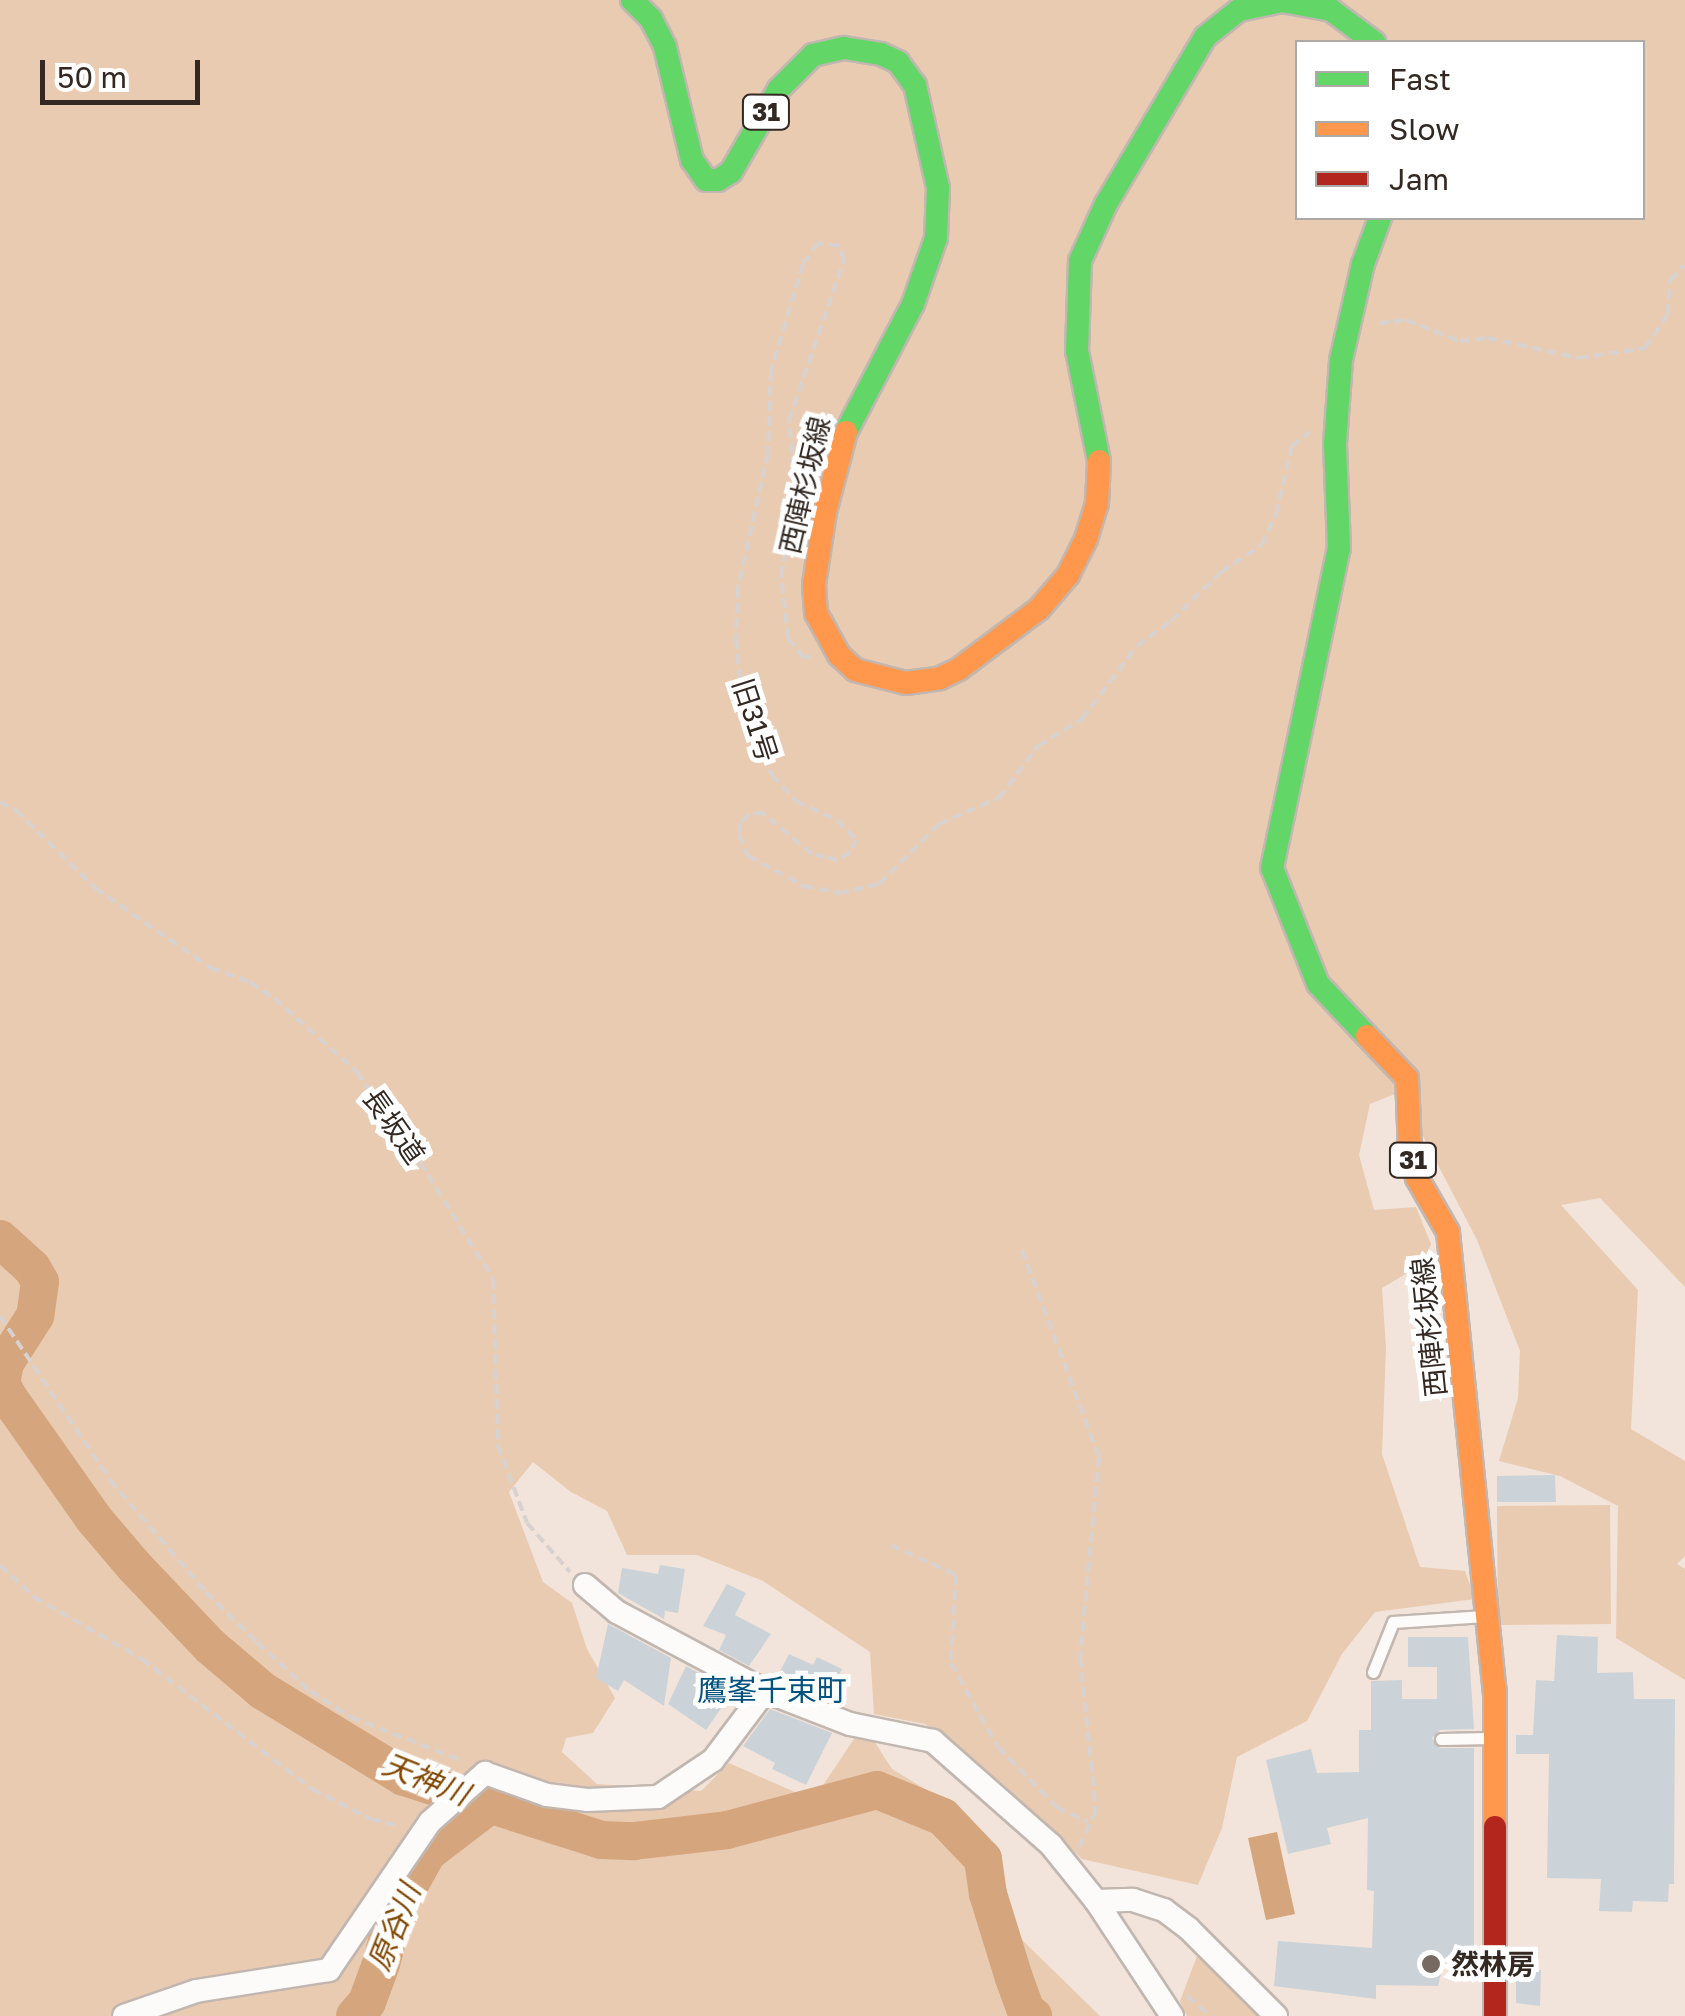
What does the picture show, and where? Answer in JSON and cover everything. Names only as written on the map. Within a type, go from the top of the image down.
[{"type":"main road","name":"西陣杉坂線","points":[[632,0],[651,18],[665,46],[692,160],[706,180],[718,180],[730,172],[779,89],[813,55],[844,48],[881,54],[907,72],[920,98],[938,188],[936,238],[913,304],[863,390],[841,443],[814,584],[816,613],[828,638],[855,670],[906,684],[925,682],[959,669],[1039,609],[1068,575],[1097,504],[1096,436],[1075,323],[1080,260],[1091,232],[1205,37],[1220,22],[1258,3],[1307,2],[1331,10],[1371,40]]},
{"type":"main road","name":"西陣杉坂線","points":[[1379,220],[1364,264],[1345,345],[1335,444],[1339,548],[1272,868],[1318,984],[1407,1078],[1410,1150],[1418,1178],[1448,1232],[1489,1616],[1495,1738],[1494,2016]]},
{"type":"street","points":[[585,1585],[616,1612],[765,1691],[850,1724],[933,1741],[1030,1822],[1096,1901],[1172,2016]]},
{"type":"street","points":[[124,2016],[196,1991],[329,1970],[427,1827],[485,1773],[517,1787],[587,1800],[658,1797],[713,1760],[765,1691]]},
{"type":"street","points":[[1096,1901],[1133,1900],[1164,1910],[1189,1929],[1276,2016]]},
{"type":"lane","points":[[1373,1672],[1392,1622],[1489,1616]]},
{"type":"lane","points":[[1440,1739],[1495,1738]]},
{"type":"path","name":"旧31号","points":[[828,638],[819,654],[804,658],[788,638],[781,605],[785,545],[796,498],[789,420],[844,260],[839,246],[818,243],[803,264],[772,372],[768,454],[738,588],[736,639],[741,691],[756,744],[772,776],[796,801],[837,820],[856,840],[850,852],[838,860],[824,858],[812,854],[763,813],[749,814],[740,824],[739,835],[748,856],[804,886],[840,893],[879,884],[940,824],[999,798],[1038,746],[1082,719],[1137,646],[1172,621],[1221,572],[1262,545],[1276,514],[1292,446],[1302,434],[1317,430],[1335,444]]},
{"type":"path","points":[[1345,345],[1371,324],[1406,320],[1460,341],[1488,338],[1579,358],[1645,348],[1668,314],[1670,280],[1685,265]]},
{"type":"path","name":"長坂道","points":[[0,802],[16,810],[95,888],[211,968],[250,982],[274,998],[356,1072],[420,1162],[493,1279],[498,1445],[527,1523],[549,1552],[585,1585]]},
{"type":"path","points":[[1022,1250],[1099,1457],[1080,1657],[1096,1810],[1070,1870]]},
{"type":"path","points":[[0,1316],[48,1382],[110,1480],[144,1522],[206,1592],[310,1692],[351,1717],[438,1749],[485,1773]]},
{"type":"path","points":[[891,1546],[956,1574],[951,1664],[998,1747],[1056,1807],[1088,1822]]},
{"type":"path","points":[[0,1564],[34,1596],[142,1659],[312,1789],[371,1819],[427,1827]]},
{"type":"shaded area","points":[[0,0],[1685,0],[1685,1287],[1600,1198],[1561,1205],[1638,1290],[1631,1429],[1685,1461],[1685,1556],[1677,1564],[1685,1569],[1685,1680],[1616,1638],[1618,1506],[1560,1476],[1499,1461],[1518,1398],[1520,1351],[1477,1240],[1400,1092],[1370,1104],[1359,1155],[1374,1210],[1416,1207],[1431,1244],[1424,1263],[1382,1288],[1386,1348],[1382,1454],[1420,1567],[1465,1571],[1475,1599],[1375,1612],[1342,1654],[1307,1721],[1237,1757],[1222,1828],[1198,1885],[1082,1859],[1043,1820],[925,1724],[874,1714],[870,1652],[763,1581],[697,1555],[627,1555],[607,1511],[571,1492],[533,1462],[509,1492],[543,1582],[572,1603],[587,1649],[615,1698],[593,1733],[566,1738],[562,1752],[597,1784],[701,1791],[729,1763],[813,1800],[856,1736],[874,1741],[892,1769],[930,1792],[984,1839],[1016,1934],[1100,2016],[0,2016]]},
{"type":"shaded area","points":[[1610,1505],[1611,1624],[1498,1625],[1497,1506]]},
{"type":"shaded area","points":[[1277,1832],[1295,1914],[1266,1920],[1248,1838]]},
{"type":"shaded area","points":[[1197,1956],[1260,2016],[1187,2016],[1180,2001]]},
{"type":"building","points":[[1555,1475],[1556,1502],[1497,1502],[1497,1476]]},
{"type":"building","points":[[660,1565],[685,1569],[678,1613],[665,1611],[664,1619],[618,1593],[622,1568],[658,1574]]},
{"type":"building","points":[[727,1584],[746,1593],[735,1615],[771,1634],[749,1666],[719,1650],[726,1635],[703,1626]]},
{"type":"building","points":[[608,1624],[671,1658],[664,1706],[624,1680],[618,1691],[596,1678]]},
{"type":"building","points":[[1557,1635],[1598,1637],[1597,1673],[1633,1672],[1634,1699],[1675,1699],[1674,1884],[1669,1884],[1668,1902],[1633,1901],[1632,1912],[1599,1911],[1601,1879],[1547,1878],[1549,1754],[1516,1754],[1516,1735],[1533,1735],[1536,1680],[1554,1681]]},
{"type":"building","points":[[1408,1637],[1468,1637],[1474,1729],[1440,1730],[1432,1738],[1440,1748],[1474,1748],[1474,1962],[1444,1962],[1438,1986],[1376,1985],[1376,1999],[1274,1986],[1278,1941],[1372,1948],[1374,1891],[1367,1890],[1368,1818],[1327,1828],[1331,1844],[1288,1854],[1266,1760],[1311,1749],[1317,1773],[1359,1772],[1359,1730],[1371,1730],[1371,1681],[1402,1680],[1402,1699],[1437,1699],[1437,1667],[1408,1667]]},
{"type":"building","points":[[789,1654],[813,1665],[817,1657],[842,1669],[827,1699],[776,1679]]},
{"type":"building","points":[[686,1666],[733,1691],[706,1730],[668,1704]]},
{"type":"building","points":[[770,1709],[832,1733],[806,1785],[772,1769],[775,1763],[743,1746]]},
{"type":"building","points":[[1516,1955],[1530,1955],[1529,1970],[1541,1970],[1540,2006],[1516,2003]]},
{"type":"waterway","name":"天神川","points":[[0,1239],[32,1268],[40,1282],[35,1316],[5,1363],[1,1383],[8,1397],[94,1519],[134,1566],[211,1647],[263,1691],[404,1777],[601,1840],[634,1841],[727,1830],[877,1790],[943,1817],[983,1859],[988,1894],[1014,1978],[1027,2013],[1033,2016]]},
{"type":"waterway","name":"原谷川","points":[[355,2016],[367,2002],[395,1911],[427,1853],[487,1807]]},
{"type":"traffic: fast","points":[[632,0],[651,19],[665,47],[692,160],[706,180],[718,180],[731,172],[779,89],[813,55],[844,48],[881,54],[898,62],[915,85],[938,188],[936,238],[913,304],[846,432]]},
{"type":"traffic: fast","points":[[1099,461],[1077,351],[1080,261],[1106,204],[1205,37],[1239,10],[1282,1],[1331,10],[1371,40]]},
{"type":"traffic: fast","points":[[1367,1036],[1318,984],[1272,868],[1339,548],[1335,444],[1341,360],[1363,264],[1379,220]]},
{"type":"traffic: slow","points":[[846,432],[825,512],[814,585],[816,613],[839,655],[855,670],[906,683],[940,678],[959,669],[1039,609],[1068,575],[1086,539],[1097,504],[1099,461]]},
{"type":"traffic: slow","points":[[1367,1036],[1407,1078],[1410,1150],[1417,1178],[1448,1232],[1495,1692],[1495,1827]]},
{"type":"traffic: jam","points":[[1495,1827],[1495,2016]]},
{"type":"place","name":"然林房","points":[[1431,1964]]},
{"type":"district","name":"鷹峯千束町","points":[[772,1690]]}]
